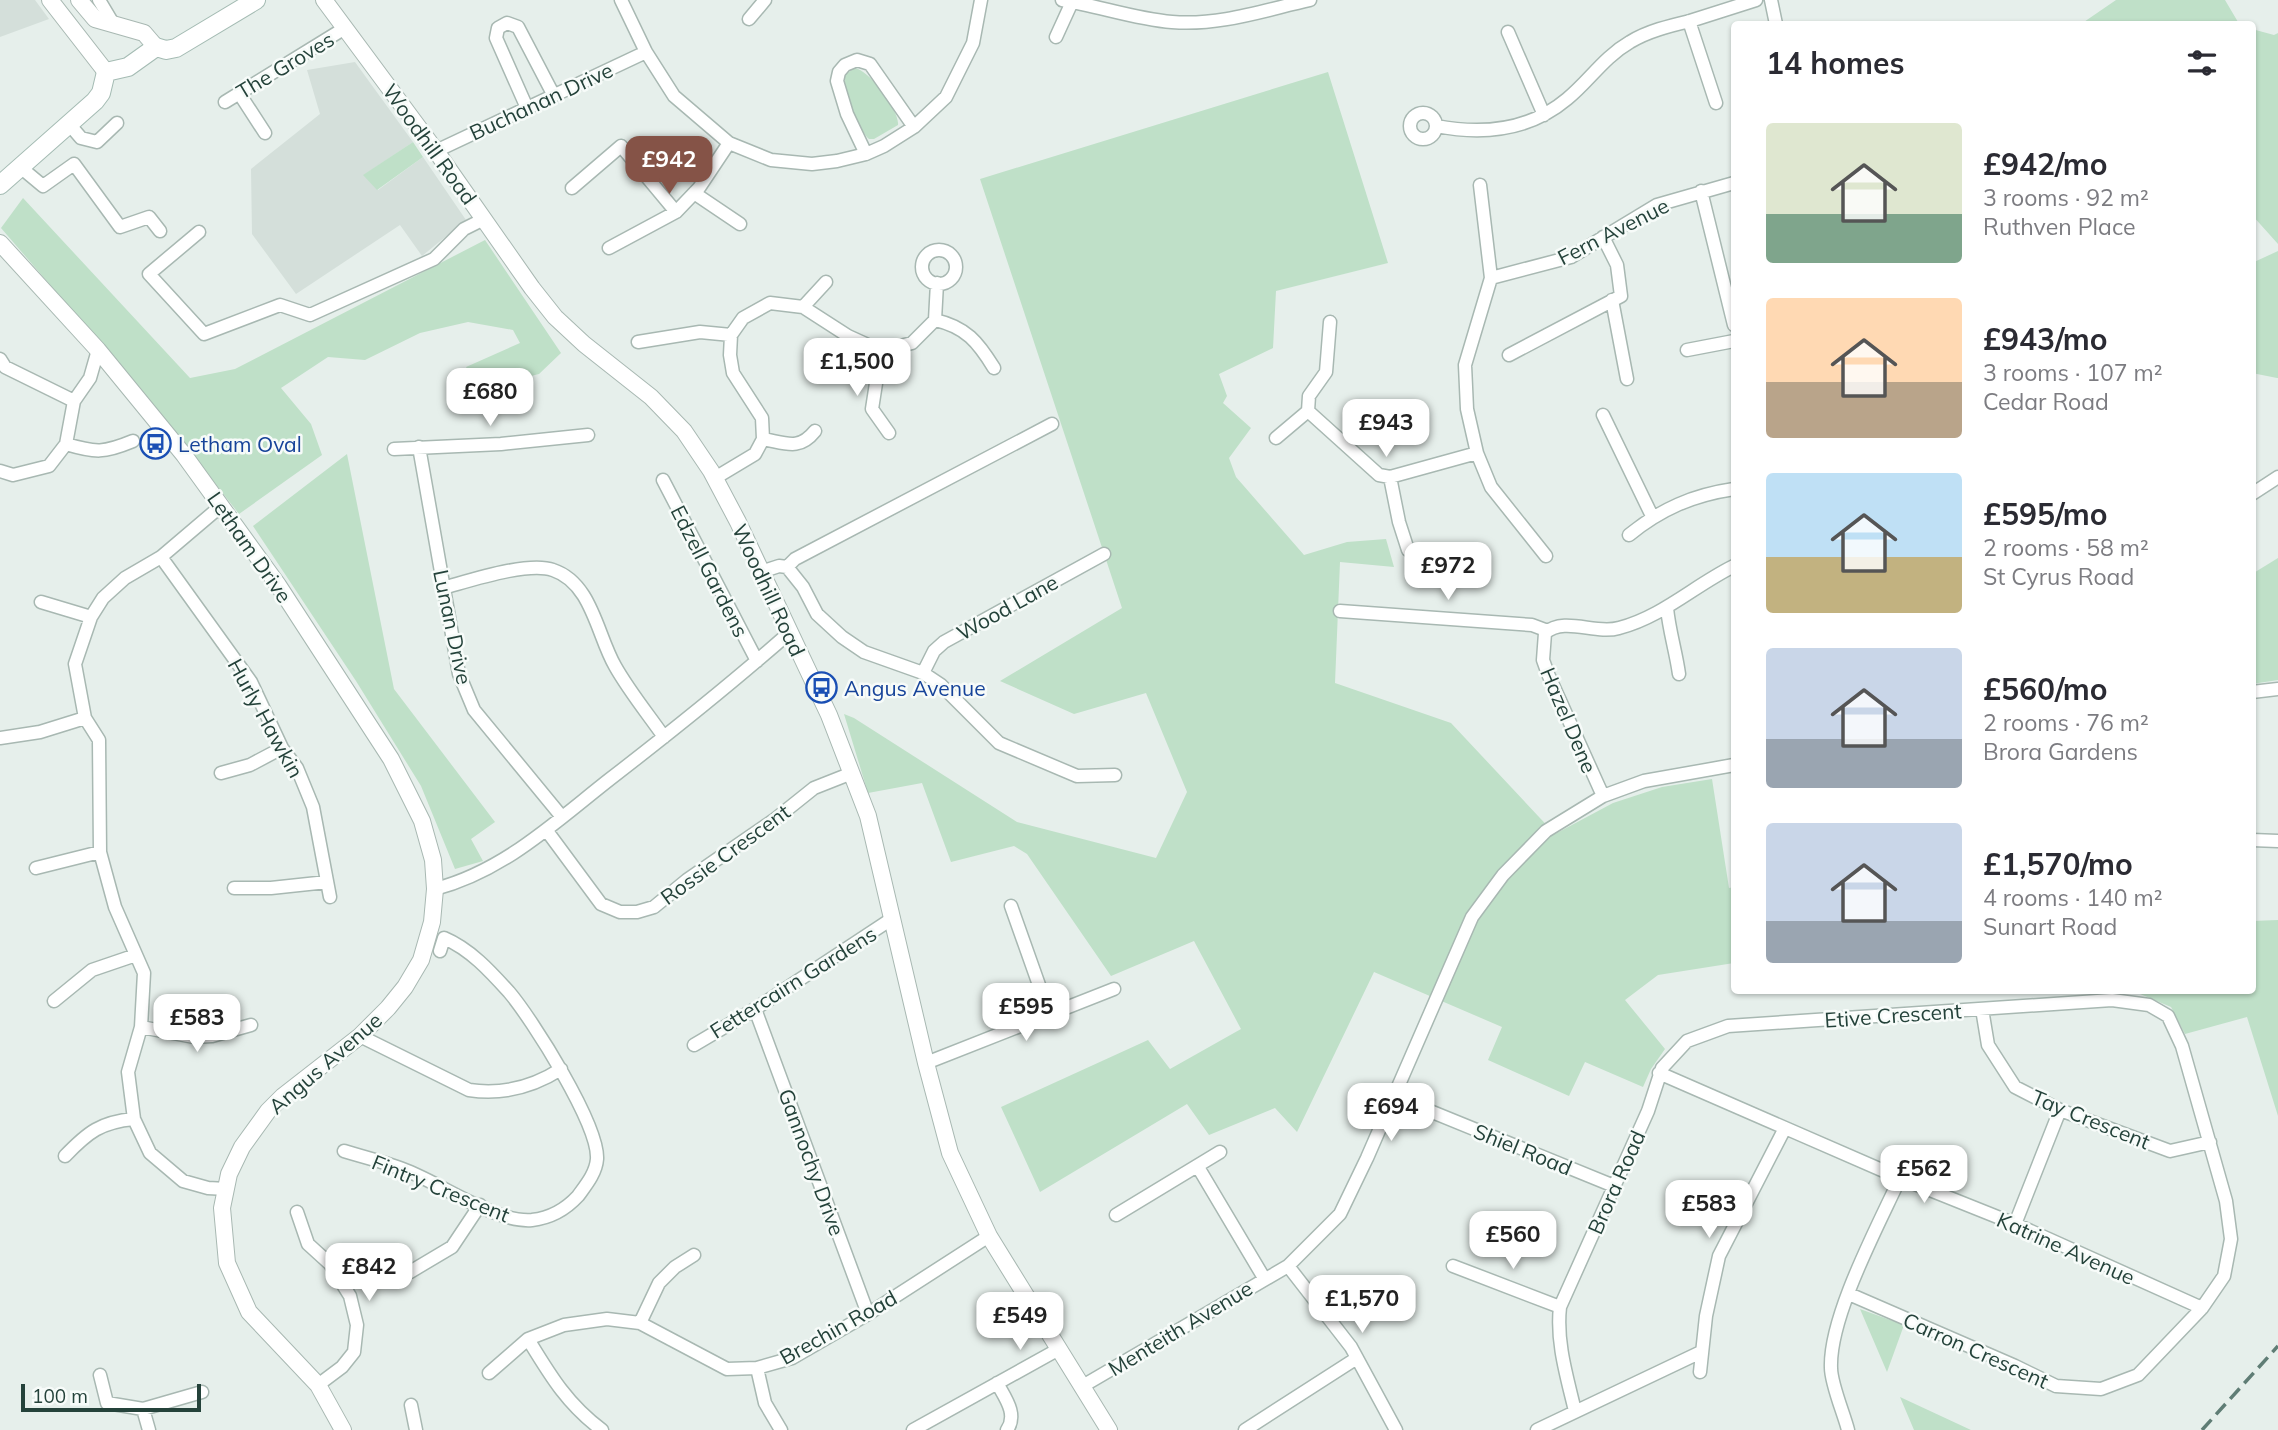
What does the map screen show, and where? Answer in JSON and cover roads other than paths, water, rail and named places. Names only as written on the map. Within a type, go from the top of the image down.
[{"type":"main road","points":[[0,185],[101,93],[106,72],[128,67],[156,47],[166,50],[176,48],[256,0]]},
{"type":"street","points":[[50,0],[106,72]]},
{"type":"street","points":[[79,0],[95,19],[144,33],[156,47]]},
{"type":"street","points":[[99,0],[114,26]]},
{"type":"street","name":"Woodhill Road","points":[[324,0],[436,150],[555,317],[584,344],[651,397],[684,431],[715,478],[829,715],[868,816],[950,1153],[989,1236],[1109,1430]]},
{"type":"street","points":[[621,0],[646,52],[674,96],[729,144],[771,160],[811,164],[866,154],[897,139],[946,97],[973,43],[982,0]]},
{"type":"street","points":[[749,19],[765,0]]},
{"type":"street","points":[[1056,37],[1067,1],[1120,7],[1172,22],[1193,22],[1259,13],[1310,0]]},
{"type":"street","points":[[1436,126],[1477,132],[1502,129],[1544,116],[1568,99],[1610,55],[1643,36],[1756,0]]},
{"type":"street","points":[[1771,0],[1775,21]]},
{"type":"street","points":[[1689,21],[1716,103]]},
{"type":"street","points":[[527,108],[496,38],[498,28],[507,23],[518,27],[553,94]]},
{"type":"street","name":"The Groves","points":[[225,102],[345,29]]},
{"type":"street","points":[[1508,32],[1544,116]]},
{"type":"street","name":"Buchanan Drive","points":[[436,150],[646,52]]},
{"type":"street","points":[[866,154],[837,81],[839,72],[845,65],[857,60],[870,64],[914,127]]},
{"type":"street","points":[[239,93],[265,133]]},
{"type":"street","points":[[69,124],[81,138],[97,142],[117,123]]},
{"type":"street","points":[[609,248],[676,212],[729,144]]},
{"type":"street","points":[[572,188],[621,146],[676,212]]},
{"type":"street","points":[[19,166],[43,186],[74,164],[120,227],[149,217],[160,231]]},
{"type":"street","name":"Fern Avenue","points":[[1492,278],[1571,257],[1657,205],[1731,184]]},
{"type":"street","points":[[1480,185],[1492,278],[1465,365],[1467,409],[1478,453],[1491,487],[1546,556]]},
{"type":"street","points":[[1701,191],[1731,313]]},
{"type":"street","points":[[694,192],[740,224]]},
{"type":"street","points":[[200,232],[149,274],[204,334],[280,305],[310,315],[434,259],[464,229],[484,219]]},
{"type":"street","points":[[1510,355],[1620,296],[1617,265],[1603,237]]},
{"type":"street","name":"Letham Drive","points":[[0,243],[98,349],[184,455],[278,585],[391,759],[422,821],[433,860],[435,889]]},
{"type":"street","points":[[803,307],[826,282]]},
{"type":"street","points":[[715,478],[755,454],[763,439],[762,418],[733,373],[730,355],[731,335],[743,318],[770,303],[803,307],[848,336],[881,351],[912,343],[935,320],[937,283]]},
{"type":"street","points":[[1612,300],[1627,379]]},
{"type":"street","points":[[935,320],[953,324],[979,343],[994,368]]},
{"type":"street","points":[[1276,438],[1308,411],[1309,397],[1326,373],[1330,323]]},
{"type":"street","points":[[638,342],[700,332],[731,335]]},
{"type":"street","points":[[1686,350],[1731,342]]},
{"type":"street","points":[[0,471],[13,475],[49,466],[66,444],[74,401],[90,378],[98,349]]},
{"type":"street","points":[[881,351],[872,409],[888,433]]},
{"type":"street","points":[[2,366],[74,401]]},
{"type":"street","points":[[1308,411],[1379,475],[1391,477],[1478,453]]},
{"type":"street","points":[[1603,415],[1652,516]]},
{"type":"street","points":[[761,572],[787,566],[794,559],[1052,424]]},
{"type":"street","points":[[763,439],[795,445],[806,443],[816,431]]},
{"type":"street","points":[[394,449],[501,444],[588,435]]},
{"type":"street","points":[[66,444],[91,451],[111,450],[133,441]]},
{"type":"street","name":"Lunan Drive","points":[[419,447],[459,674],[474,710],[562,817]]},
{"type":"street","points":[[1391,477],[1399,522],[1408,550]]},
{"type":"street","points":[[2256,491],[2278,477]]},
{"type":"street","name":"Edzell Gardens","points":[[663,480],[757,662]]},
{"type":"street","points":[[1629,535],[1652,516],[1705,493],[1731,489]]},
{"type":"street","points":[[221,506],[161,557],[125,578],[103,598],[91,617],[75,664],[85,718],[99,740],[100,852],[115,907],[144,973],[141,1027],[128,1072],[134,1119],[150,1153],[183,1181],[208,1188],[226,1189]]},
{"type":"street","name":"Wood Lane","points":[[923,673],[934,652],[944,642],[1104,554]]},
{"type":"street","name":"Hurly Hawkin","points":[[161,557],[251,681],[282,748],[297,768],[313,807],[330,897]]},
{"type":"street","points":[[787,566],[803,587],[817,614],[842,637],[864,652],[923,673],[941,685],[999,743],[1077,776],[1115,775]]},
{"type":"street","points":[[1340,611],[1532,625],[1546,636],[1553,627],[1617,629],[1667,608],[1731,568]]},
{"type":"street","points":[[443,587],[510,570],[551,569],[568,578],[580,589],[615,666],[664,737]]},
{"type":"street","points":[[41,601],[91,617]]},
{"type":"street","points":[[1667,608],[1668,628],[1676,650],[1679,674]]},
{"type":"street","points":[[435,889],[455,884],[496,866],[547,831],[789,634]]},
{"type":"street","name":"Hazel Dene","points":[[1546,636],[1543,660],[1603,796]]},
{"type":"street","points":[[2256,692],[2278,689]]},
{"type":"street","points":[[0,738],[40,733],[85,718]]},
{"type":"street","points":[[222,773],[250,765],[282,748]]},
{"type":"street","name":"Menteith Avenue","points":[[1081,1387],[1264,1278],[1289,1266],[1340,1214],[1472,917],[1503,875],[1546,831],[1603,796],[1644,781],[1731,766]]},
{"type":"street","name":"Rossie Crescent","points":[[547,831],[601,904],[611,910],[637,912],[654,907],[814,788],[852,773]]},
{"type":"street","points":[[2256,841],[2278,841]]},
{"type":"street","points":[[36,868],[100,852]]},
{"type":"street","points":[[234,888],[271,888],[327,882]]},
{"type":"street","name":"Angus Avenue","points":[[343,1430],[318,1385],[249,1312],[227,1263],[222,1208],[229,1174],[242,1147],[268,1111],[283,1096],[360,1036],[405,987],[421,960],[432,922],[435,889]]},
{"type":"street","points":[[1012,906],[1049,1016]]},
{"type":"street","name":"Fettercairn Gardens","points":[[694,1045],[755,1009],[893,918]]},
{"type":"street","name":"Fintry Crescent","points":[[344,1151],[409,1172],[505,1218],[531,1220],[552,1216],[571,1203],[590,1181],[597,1159],[592,1132],[561,1069],[510,993],[472,955],[458,943],[444,938],[440,951]]},
{"type":"street","points":[[54,1001],[92,970],[135,955]]},
{"type":"street","points":[[926,1063],[1114,989]]},
{"type":"street","name":"Etive Crescent","points":[[1658,1073],[1686,1041],[1728,1026],[2112,999],[2148,1004],[2168,1016],[2182,1046],[2226,1201],[2231,1239],[2224,1276],[2202,1308]]},
{"type":"street","name":"Gannochy Drive","points":[[755,1009],[868,1314]]},
{"type":"street","name":"Tay Crescent","points":[[1982,1009],[1987,1045],[2015,1087],[2060,1110],[2170,1151],[2210,1142]]},
{"type":"street","points":[[141,1027],[194,1037],[251,1025]]},
{"type":"street","points":[[360,1036],[470,1090],[487,1093],[509,1091],[546,1079],[561,1069]]},
{"type":"street","name":"Katrine Avenue","points":[[1658,1073],[1900,1178],[2015,1224],[2202,1308]]},
{"type":"street","name":"Brora Road","points":[[1575,1411],[1562,1356],[1560,1307],[1648,1111],[1658,1073]]},
{"type":"street","name":"Shiel Road","points":[[1393,1096],[1614,1186]]},
{"type":"street","points":[[2015,1224],[2060,1110]]},
{"type":"street","points":[[65,1156],[86,1134],[111,1121],[134,1119]]},
{"type":"street","points":[[1700,1372],[1701,1352],[1719,1256],[1785,1128]]},
{"type":"street","points":[[1116,1215],[1220,1152]]},
{"type":"street","points":[[1198,1167],[1264,1278]]},
{"type":"street","points":[[1848,1430],[1830,1369],[1837,1329],[1849,1294],[1900,1178]]},
{"type":"street","points":[[410,1272],[452,1247],[480,1205]]},
{"type":"street","points":[[297,1212],[308,1244],[330,1264],[350,1296],[357,1325],[354,1352],[342,1367],[318,1385]]},
{"type":"street","name":"Brechin Road","points":[[489,1373],[528,1339],[564,1325],[607,1319],[640,1323],[727,1368],[757,1368],[792,1358],[868,1314],[989,1236]]},
{"type":"street","points":[[640,1323],[659,1283],[675,1267],[694,1255]]},
{"type":"street","points":[[1289,1266],[1357,1358],[1396,1430]]},
{"type":"street","points":[[1453,1266],[1560,1307]]},
{"type":"street","name":"Carron Crescent","points":[[1849,1294],[2056,1386],[2101,1389],[2138,1375],[2202,1308]]},
{"type":"street","points":[[528,1339],[558,1388],[583,1416],[602,1430]]},
{"type":"street","points":[[913,1430],[1059,1349]]},
{"type":"street","points":[[1537,1430],[1701,1352]]},
{"type":"street","points":[[1245,1430],[1357,1358]]},
{"type":"street","points":[[757,1368],[765,1403],[782,1430]]},
{"type":"street","points":[[100,1375],[107,1403],[144,1409],[202,1392]]},
{"type":"street","points":[[997,1383],[1011,1410],[1011,1424],[1007,1430]]},
{"type":"street","points":[[411,1405],[416,1430]]},
{"type":"street","points":[[144,1409],[149,1430]]},
{"type":"railway","points":[[2202,1430],[2278,1346]]},
{"type":"place","name":"Letham Oval","points":[[155,444]]},
{"type":"place","name":"Angus Avenue","points":[[821,688]]}]
